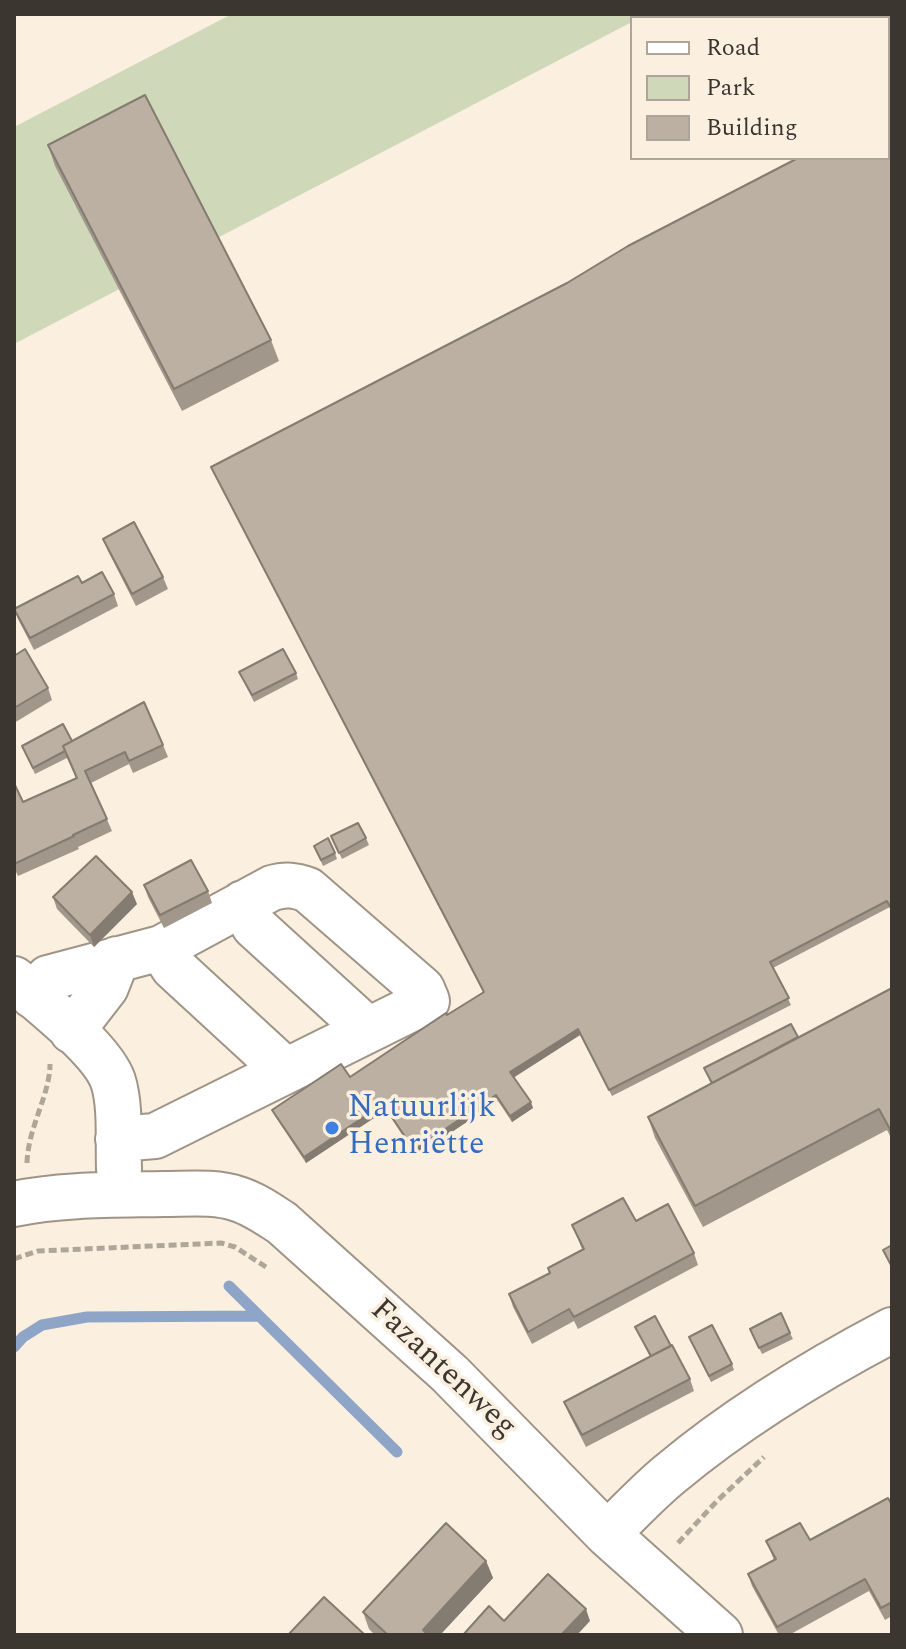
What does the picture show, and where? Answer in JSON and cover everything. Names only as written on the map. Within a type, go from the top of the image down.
[{"type":"street","points":[[118,1139],[155,1136],[427,1001],[422,989],[308,890],[297,885],[272,888],[161,948],[24,987],[58,1041],[96,1055],[113,1080],[121,1195]]},
{"type":"street","points":[[243,903],[254,926],[355,1018],[364,1032]]},
{"type":"street","points":[[161,948],[173,967],[273,1059],[282,1073]]},
{"type":"street","points":[[58,1041],[106,987],[117,959]]},
{"type":"street","name":"Fazantenweg","points":[[23,1203],[121,1195],[211,1193],[254,1205],[282,1223],[450,1374],[607,1534],[720,1635]]},
{"type":"street","points":[[607,1534],[669,1475],[765,1403],[822,1366],[892,1330]]},
{"type":"path","points":[[38,1251],[23,1203],[29,1137],[50,1076],[50,1063],[58,1041]]},
{"type":"path","points":[[14,1259],[38,1251],[221,1243],[235,1247],[269,1269]]},
{"type":"path","points":[[650,1573],[717,1501],[775,1447]]},
{"type":"green space","points":[[232,14],[647,14],[630,16],[630,23],[14,344],[14,127]]},
{"type":"building","points":[[145,95],[271,340],[174,389],[48,145]]},
{"type":"building","points":[[890,110],[892,910],[887,901],[770,962],[789,998],[609,1090],[578,1029],[510,1072],[531,1102],[510,1116],[496,1095],[414,1150],[383,1104],[304,1157],[272,1110],[341,1064],[350,1077],[446,1013],[484,992],[211,467],[567,283],[628,246],[794,160],[890,160]]},
{"type":"building","points":[[134,522],[163,577],[132,594],[103,539]]},
{"type":"building","points":[[102,572],[114,594],[30,638],[14,609],[78,576],[82,583]]},
{"type":"building","points":[[25,649],[48,688],[14,708],[14,656]]},
{"type":"building","points":[[283,649],[296,673],[252,695],[239,672]]},
{"type":"building","points":[[144,702],[163,745],[129,761],[125,752],[85,771],[107,819],[14,864],[14,783],[23,802],[77,778],[63,746]]},
{"type":"building","points":[[63,724],[72,741],[63,746],[65,751],[33,768],[22,746]]},
{"type":"building","points":[[358,823],[366,838],[339,853],[331,836]]},
{"type":"building","points":[[328,838],[335,853],[321,860],[314,846]]},
{"type":"building","points":[[96,856],[132,892],[90,935],[53,897]]},
{"type":"building","points":[[191,860],[208,891],[160,915],[144,885]]},
{"type":"building","points":[[892,988],[892,1133],[879,1109],[695,1206],[648,1117]]},
{"type":"building","points":[[791,1024],[798,1037],[712,1083],[704,1068]]},
{"type":"building","points":[[623,1198],[636,1221],[668,1204],[694,1253],[574,1317],[569,1309],[528,1332],[509,1294],[550,1273],[548,1268],[584,1249],[572,1225]]},
{"type":"building","points":[[892,1245],[892,1267],[883,1250]]},
{"type":"building","points":[[781,1313],[790,1333],[759,1348],[750,1329]]},
{"type":"building","points":[[655,1316],[671,1346],[651,1356],[635,1327]]},
{"type":"building","points":[[712,1325],[732,1364],[709,1376],[689,1337]]},
{"type":"building","points":[[672,1345],[690,1379],[582,1435],[564,1402]]},
{"type":"building","points":[[888,1498],[892,1505],[892,1602],[881,1608],[865,1579],[777,1627],[748,1574],[776,1559],[766,1541],[800,1523],[810,1540]]},
{"type":"building","points":[[446,1523],[486,1561],[423,1630],[428,1635],[388,1635],[363,1612]]},
{"type":"building","points":[[548,1574],[586,1609],[561,1635],[463,1635],[489,1606],[504,1621]]},
{"type":"building","points":[[324,1597],[365,1635],[288,1635]]},
{"type":"waterway","points":[[229,1286],[397,1452]]},
{"type":"waterway","points":[[14,1347],[42,1325],[87,1317],[259,1316]]},
{"type":"place","name":"Natuurlijk Henriëtte","points":[[332,1128]]}]
